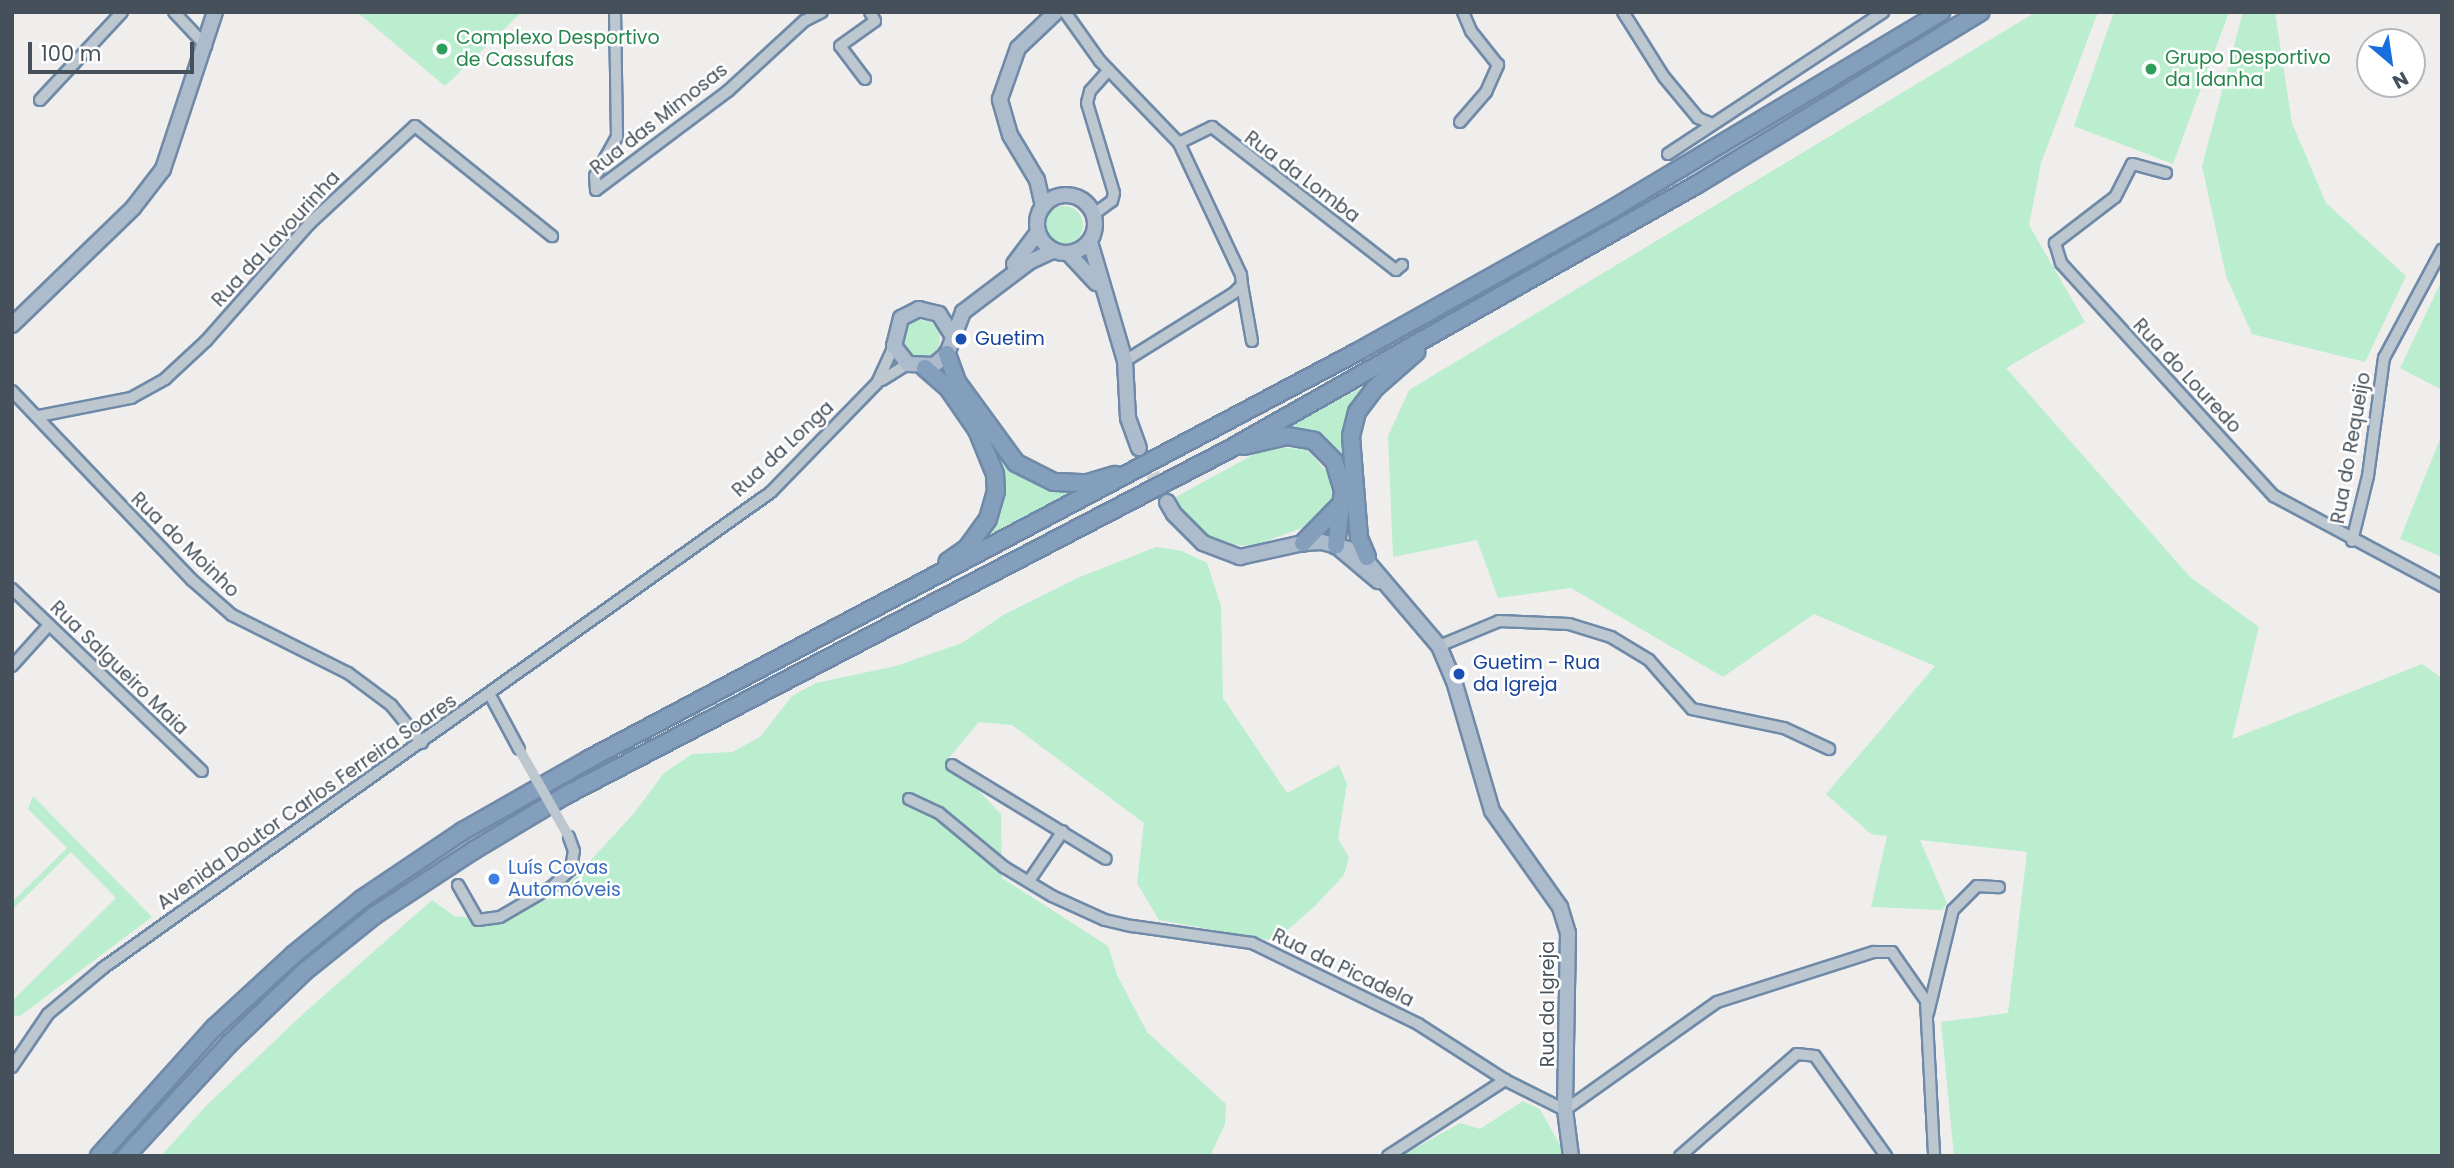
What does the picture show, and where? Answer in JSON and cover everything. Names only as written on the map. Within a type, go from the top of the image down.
[{"type":"highway","points":[[99,1156],[214,1028],[362,899],[558,776],[924,580],[1138,470],[1592,220],[1941,12]]},
{"type":"highway","points":[[126,1156],[230,1043],[305,971],[375,915],[474,850],[566,795],[1228,450],[1430,338],[1696,185],[1981,12]]},
{"type":"highway","points":[[1336,547],[1350,502],[1350,452],[1357,412],[1375,388],[1430,338]]},
{"type":"highway","points":[[947,354],[957,382],[1004,450],[1027,472],[1070,484],[1138,470]]},
{"type":"highway","points":[[924,580],[967,548],[988,519],[996,491],[990,458],[977,430],[948,388],[925,368]]},
{"type":"highway","points":[[1228,450],[1287,436],[1314,441],[1341,476],[1367,557]]},
{"type":"highway","points":[[1303,542],[1350,502]]},
{"type":"main road","points":[[12,325],[133,208],[163,169],[206,46],[215,12]]},
{"type":"main road","points":[[1056,12],[1018,48],[1000,99],[1010,135],[1037,180],[1043,206],[1063,195]]},
{"type":"main road","points":[[1037,180],[1063,195],[1085,202],[1094,214],[1090,242],[1125,361],[1128,418],[1139,448]]},
{"type":"main road","name":"Rua da Longa","points":[[894,346],[901,318],[919,309],[939,314],[958,306],[1020,260],[1038,232],[1043,206]]},
{"type":"main road","points":[[1038,232],[1053,251]]},
{"type":"main road","points":[[1069,254],[1090,242]]},
{"type":"main road","points":[[894,346],[908,364],[925,368],[947,354],[952,335],[969,307],[1029,262],[1053,251],[1069,254],[1104,293]]},
{"type":"main road","points":[[939,314],[952,335]]},
{"type":"main road","points":[[1167,502],[1174,514],[1203,543],[1240,557],[1303,542],[1336,547],[1367,557]]},
{"type":"main road","name":"Rua da Igreja","points":[[1336,547],[1404,602]]},
{"type":"main road","name":"Rua da Igreja","points":[[1367,557],[1439,646],[1454,681],[1487,800],[1560,907],[1568,933],[1565,1110],[1571,1156]]},
{"type":"street","points":[[40,100],[122,12]]},
{"type":"street","points":[[174,12],[206,46]]},
{"type":"street","name":"Rua das Mimosas","points":[[615,12],[617,137],[595,176],[596,190],[728,91],[804,20],[821,12]]},
{"type":"street","points":[[865,79],[840,46],[874,21],[870,12]]},
{"type":"street","points":[[1065,12],[1109,70],[1179,143],[1242,285],[1252,341]]},
{"type":"street","points":[[1460,122],[1486,92],[1498,65],[1471,31],[1463,12]]},
{"type":"street","points":[[1623,12],[1664,77],[1699,118],[1710,123]]},
{"type":"street","points":[[1668,154],[1704,134],[1710,123],[1883,12]]},
{"type":"street","points":[[1094,214],[1112,201],[1114,193],[1087,103],[1090,91],[1109,70]]},
{"type":"street","name":"Rua da Lavourinha","points":[[39,416],[131,398],[165,379],[206,341],[309,224],[415,126],[552,236]]},
{"type":"street","name":"Rua da Lomba","points":[[1179,143],[1212,127],[1396,270],[1402,265]]},
{"type":"street","name":"Rua do Louredo","points":[[2166,173],[2132,164],[2115,197],[2055,243],[2061,263],[2274,496],[2352,541],[2442,586]]},
{"type":"street","name":"Rua do Requeijo","points":[[2352,541],[2368,476],[2384,358],[2442,250]]},
{"type":"street","points":[[1125,361],[1242,285]]},
{"type":"street","name":"Rua da Longa","points":[[877,383],[894,346]]},
{"type":"street","name":"Rua da Longa","points":[[643,586],[771,492],[877,383],[908,364]]},
{"type":"street","name":"Rua do Moinho","points":[[12,391],[39,416],[202,589],[232,614],[348,673],[391,705],[422,743]]},
{"type":"street","name":"Avenida Doutor Carlos Ferreira Soares","points":[[12,1067],[48,1014],[73,992],[643,586]]},
{"type":"street","name":"Rua Salgueiro Maia","points":[[12,589],[202,771]]},
{"type":"street","points":[[1439,646],[1499,621],[1569,625],[1611,637],[1648,660],[1692,709],[1784,729],[1829,749]]},
{"type":"street","points":[[12,666],[48,625]]},
{"type":"street","points":[[458,885],[478,920],[500,917],[553,886],[570,869],[574,851],[569,837],[490,695]]},
{"type":"street","points":[[951,765],[1106,859]]},
{"type":"street","name":"Rua da Picadela","points":[[909,799],[939,813],[1029,881],[1105,920],[1252,943],[1418,1024],[1505,1080],[1565,1110]]},
{"type":"street","points":[[1029,881],[1063,831]]},
{"type":"street","points":[[1927,1019],[1953,910],[1977,886],[1998,887]]},
{"type":"street","points":[[1565,1110],[1717,1002],[1874,952],[1892,952],[1914,978],[1926,1001],[1934,1156]]},
{"type":"street","points":[[1680,1156],[1797,1054],[1815,1056],[1886,1156]]},
{"type":"street","points":[[1388,1156],[1505,1080]]},
{"type":"green space","name":"Complexo Desportivo de Cassufas","points":[[357,12],[522,12],[445,86]]},
{"type":"green space","points":[[2036,12],[2098,12],[2041,163],[2029,225],[2085,322],[2006,368],[2190,577],[2259,627],[2232,739],[2422,664],[2442,678],[2442,1156],[1954,1156],[1941,1022],[2008,1013],[2027,852],[1920,840],[1947,903],[1942,910],[1871,907],[1887,836],[1871,834],[1826,794],[1935,666],[1814,614],[1723,677],[1571,588],[1498,598],[1477,540],[1393,557],[1388,436],[1409,390]]},
{"type":"green space","name":"Grupo Desportivo da Idanha","points":[[2114,12],[2229,12],[2173,164],[2074,126]]},
{"type":"green space","points":[[2243,12],[2275,12],[2292,123],[2326,203],[2406,276],[2365,362],[2252,334],[2226,276],[2202,166]]},
{"type":"green space","points":[[1064,206],[1077,212],[1083,225],[1077,238],[1064,244],[1051,238],[1045,225],[1051,212]]},
{"type":"green space","points":[[2442,280],[2442,390],[2400,368]]},
{"type":"green space","points":[[921,320],[934,326],[940,339],[934,352],[921,358],[908,352],[902,339],[908,326]]},
{"type":"green space","points":[[1363,387],[1344,426],[1344,471],[1284,429]]},
{"type":"green space","points":[[2442,434],[2442,557],[2400,539]]},
{"type":"green space","points":[[990,440],[1025,478],[1074,491],[980,539],[1000,480]]},
{"type":"green space","points":[[1279,447],[1307,450],[1327,472],[1334,488],[1329,510],[1315,523],[1253,546],[1236,545],[1200,532],[1174,498],[1260,451]]},
{"type":"green space","points":[[1156,547],[1182,551],[1207,563],[1221,606],[1223,698],[1287,793],[1339,765],[1347,784],[1338,839],[1349,857],[1344,875],[1315,906],[1275,941],[1159,920],[1137,883],[1144,823],[1012,725],[979,722],[948,759],[1001,814],[1002,878],[1108,946],[1117,975],[1147,1032],[1226,1104],[1225,1124],[1210,1156],[161,1156],[206,1106],[303,1014],[432,900],[454,916],[495,920],[559,895],[635,812],[664,773],[692,754],[732,752],[760,737],[792,696],[816,683],[896,666],[962,643],[1005,614],[1080,577]]},
{"type":"green space","points":[[33,796],[152,917],[20,1016],[12,1015],[12,1001],[116,898],[71,852],[12,910],[12,902],[67,848],[28,809]]},
{"type":"green space","points":[[1523,1101],[1540,1109],[1566,1156],[1401,1156],[1460,1123],[1480,1129]]},
{"type":"tunnel","points":[[1143,455],[1167,502]]},
{"type":"place","name":"Complexo Desportivo de Cassufas","points":[[442,49]]},
{"type":"place","name":"Grupo Desportivo da Idanha","points":[[2151,69]]},
{"type":"place","name":"Guetim","points":[[961,339]]},
{"type":"place","name":"Guetim - Rua da Igreja","points":[[1459,674]]},
{"type":"place","name":"Luís Covas Automóveis","points":[[494,879]]}]
